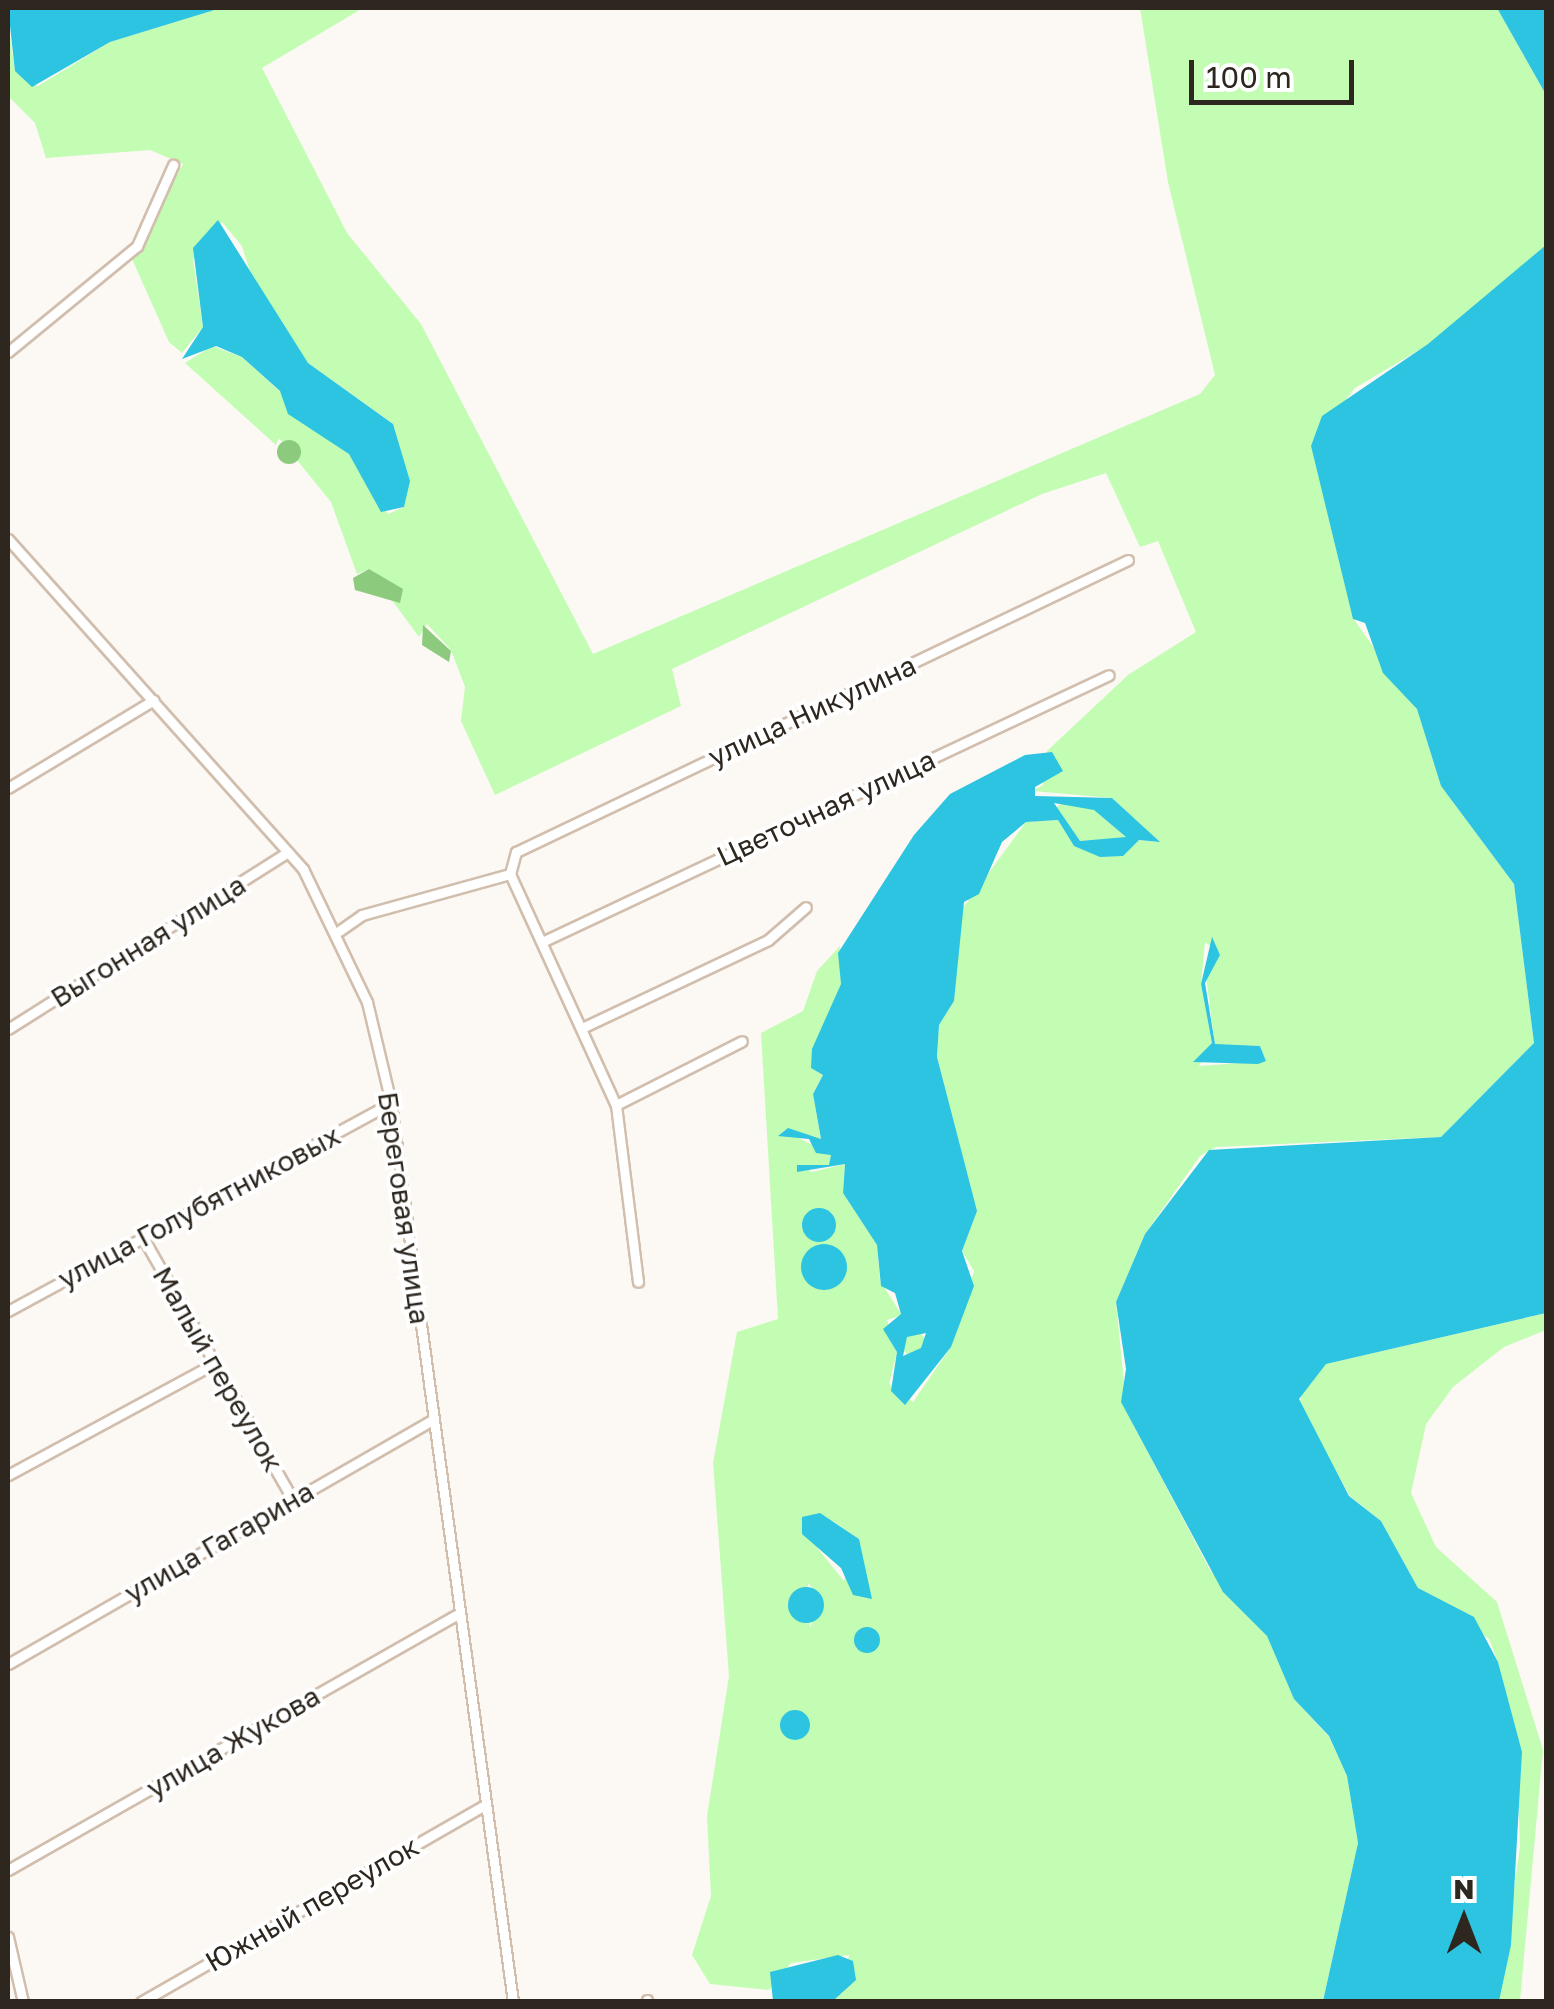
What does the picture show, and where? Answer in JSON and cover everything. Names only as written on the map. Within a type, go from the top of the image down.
[{"type":"street","points":[[8,352],[137,246],[173,165]]},
{"type":"street","name":"Береговая улица","points":[[8,539],[288,852],[339,931],[391,1103],[431,1421],[513,2002]]},
{"type":"street","name":"улица Никулина","points":[[510,874],[516,852],[1128,560]]},
{"type":"street","name":"Цветочная улица","points":[[544,940],[1109,674]]},
{"type":"street","points":[[8,788],[154,700]]},
{"type":"street","name":"Выгонная улица","points":[[8,1030],[288,852]]},
{"type":"street","points":[[339,931],[362,916],[510,874],[584,1027],[616,1105],[638,1282]]},
{"type":"street","points":[[584,1027],[768,940],[806,907]]},
{"type":"street","points":[[616,1105],[742,1041]]},
{"type":"street","name":"улица Голубятниковых","points":[[8,1311],[391,1103]]},
{"type":"street","name":"Малый переулок","points":[[143,1238],[293,1500]]},
{"type":"street","points":[[8,1476],[213,1364]]},
{"type":"street","name":"улица Гагарина","points":[[8,1664],[431,1421]]},
{"type":"street","name":"улица Жукова","points":[[8,1870],[458,1614]]},
{"type":"street","name":"Южный переулок","points":[[142,2002],[484,1806]]},
{"type":"street","points":[[8,1937],[23,2002]]},
{"type":"green space","points":[[221,8],[363,8],[262,68],[347,233],[421,324],[593,654],[1200,394],[1215,375],[1168,182],[1140,8],[1497,8],[1545,93],[1546,247],[1429,344],[1355,388],[1311,445],[1353,618],[1417,709],[1441,786],[1514,884],[1534,1043],[1441,1137],[1216,1147],[1200,1156],[1145,1234],[1116,1302],[1127,1413],[1210,1570],[1267,1636],[1294,1699],[1329,1737],[1347,1776],[1358,1843],[1323,2001],[828,2001],[843,1992],[849,1955],[791,1963],[769,1990],[710,1984],[692,1955],[711,1896],[707,1816],[729,1676],[713,1463],[737,1332],[778,1319],[761,1033],[803,1011],[817,971],[840,946],[841,984],[811,1068],[823,1075],[813,1093],[821,1140],[782,1130],[831,1154],[830,1165],[804,1167],[812,1172],[845,1164],[843,1193],[877,1245],[880,1281],[902,1315],[887,1320],[897,1352],[889,1384],[913,1402],[951,1347],[974,1271],[962,1251],[976,1211],[937,1057],[939,1025],[954,1001],[960,912],[1026,822],[1058,820],[1074,846],[1109,857],[1139,840],[1159,842],[1112,798],[1033,791],[1043,785],[1047,751],[1128,675],[1196,632],[1158,541],[1140,547],[1106,473],[1042,494],[672,669],[681,706],[495,795],[461,721],[465,687],[451,650],[427,624],[419,637],[369,569],[357,574],[331,502],[279,438],[276,445],[185,363],[212,346],[242,357],[349,454],[388,514],[404,507],[392,423],[308,363],[257,294],[242,246],[222,222],[193,259],[203,327],[182,353],[169,342],[132,259],[183,164],[150,150],[46,158],[35,123],[8,96],[8,22],[15,71],[38,86],[110,42]],"holes":[[[1205,942],[1220,954],[1205,969],[1215,1045],[1260,1046],[1266,1061],[1199,1066],[1212,1043],[1201,984]],[[833,1521],[859,1539],[844,1581],[810,1539]],[[808,1583],[821,1597],[810,1628]]]},
{"type":"green space","points":[[289,440],[298,443],[298,461],[289,464],[280,461],[277,452],[280,443]]},
{"type":"green space","points":[[369,569],[403,589],[400,603],[355,590],[353,578]]},
{"type":"green space","points":[[423,625],[451,651],[449,662],[422,645]]},
{"type":"green space","points":[[1065,801],[1094,810],[1127,838],[1080,841],[1052,810]]},
{"type":"green space","points":[[1546,1313],[1546,1330],[1504,1347],[1453,1387],[1426,1424],[1411,1493],[1436,1547],[1497,1602],[1543,1750],[1520,2001],[1499,2001],[1520,1846],[1516,1733],[1498,1662],[1489,1639],[1418,1588],[1381,1521],[1350,1496],[1299,1405],[1306,1379],[1326,1364]]},
{"type":"green space","points":[[914,1332],[923,1335],[923,1353],[914,1356],[905,1353],[902,1344],[905,1335]]},
{"type":"water","points":[[8,8],[221,8],[110,42],[32,87],[15,71]]},
{"type":"water","points":[[1497,8],[1546,8],[1546,97],[1545,93]]},
{"type":"water","points":[[218,220],[308,363],[393,424],[410,481],[404,507],[381,512],[349,454],[288,414],[280,391],[242,357],[216,346],[182,359],[203,327],[193,248]]},
{"type":"water","points":[[1546,245],[1546,1313],[1326,1364],[1299,1399],[1349,1496],[1381,1521],[1418,1588],[1474,1617],[1498,1662],[1522,1752],[1511,1945],[1499,2001],[1323,2001],[1358,1843],[1347,1776],[1329,1736],[1294,1699],[1267,1636],[1223,1592],[1121,1402],[1126,1369],[1116,1302],[1145,1234],[1209,1150],[1441,1137],[1534,1043],[1514,884],[1441,786],[1417,709],[1383,673],[1365,623],[1353,619],[1311,446],[1322,416],[1428,344]]},
{"type":"water","points":[[1052,752],[1063,771],[1035,787],[1035,796],[1112,798],[1160,842],[1139,840],[1123,856],[1100,857],[1074,846],[1058,820],[1026,822],[1002,842],[979,894],[964,902],[954,1001],[939,1025],[937,1057],[977,1211],[962,1251],[974,1286],[951,1347],[905,1405],[891,1391],[897,1352],[883,1329],[901,1314],[895,1293],[881,1286],[877,1245],[843,1193],[845,1164],[797,1172],[797,1165],[829,1165],[831,1155],[816,1153],[809,1139],[778,1136],[788,1128],[821,1139],[813,1094],[823,1075],[811,1068],[812,1049],[841,984],[838,953],[914,835],[950,794],[1025,755]],"holes":[[[1054,803],[1094,810],[1126,837],[1080,841]],[[926,1333],[921,1348],[903,1356],[907,1337]]]},
{"type":"water","points":[[1212,937],[1220,955],[1205,983],[1215,1044],[1260,1046],[1266,1061],[1193,1062],[1212,1043],[1201,984]]},
{"type":"water","points":[[819,1208],[831,1213],[836,1225],[831,1237],[819,1242],[807,1237],[802,1225],[807,1213]]},
{"type":"water","points":[[824,1244],[840,1251],[847,1267],[840,1283],[824,1290],[808,1283],[801,1267],[808,1251]]},
{"type":"water","points":[[820,1513],[859,1539],[872,1599],[853,1595],[841,1568],[802,1534],[802,1517]]},
{"type":"water","points":[[806,1587],[819,1592],[824,1605],[819,1618],[806,1623],[793,1618],[788,1605],[793,1592]]},
{"type":"water","points":[[867,1627],[876,1631],[880,1640],[876,1649],[867,1653],[858,1649],[854,1640],[858,1631]]},
{"type":"water","points":[[795,1710],[809,1719],[810,1725],[801,1739],[795,1740],[781,1731],[780,1725],[789,1711]]},
{"type":"water","points":[[838,1955],[853,1961],[856,1980],[835,1999],[773,2001],[770,1972]]}]
